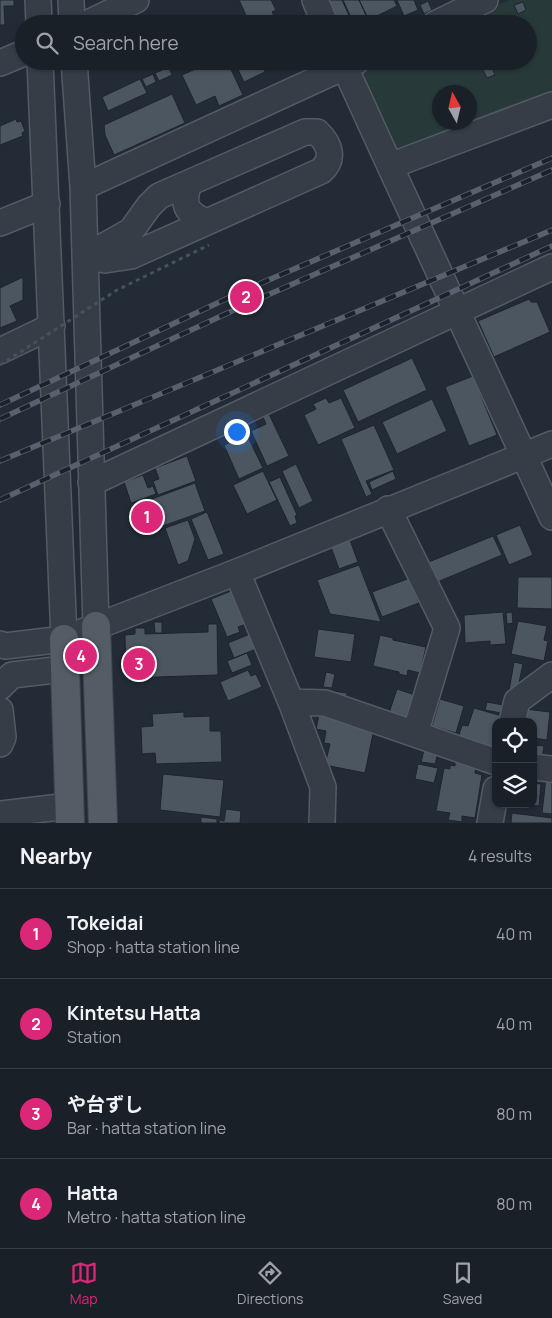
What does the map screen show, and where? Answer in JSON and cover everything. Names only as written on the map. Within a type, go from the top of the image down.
[{"type":"main road","points":[[96,626],[103,823]]},
{"type":"main road","points":[[64,639],[70,815]]},
{"type":"street","points":[[38,0],[39,15]]},
{"type":"street","points":[[71,0],[72,15]]},
{"type":"street","points":[[105,15],[136,0]]},
{"type":"street","points":[[315,0],[322,15]]},
{"type":"street","points":[[453,15],[484,0]]},
{"type":"street","points":[[0,63],[15,57]]},
{"type":"street","points":[[40,70],[64,639]]},
{"type":"street","points":[[0,687],[12,675],[64,669],[96,626],[83,188],[75,70]]},
{"type":"street","points":[[83,188],[333,70]]},
{"type":"street","points":[[351,70],[390,166],[552,517]]},
{"type":"street","points":[[390,166],[552,106]]},
{"type":"street","points":[[305,132],[317,132],[324,139],[330,155],[328,164],[321,171],[207,233],[131,256],[105,260],[85,257],[131,231],[149,206],[159,196],[305,132]]},
{"type":"street","points":[[189,183],[185,197],[186,207],[207,233]]},
{"type":"street","points":[[0,224],[47,204]]},
{"type":"street","points":[[91,483],[552,267]]},
{"type":"street","points":[[0,351],[52,326]]},
{"type":"street","points":[[0,644],[5,646],[64,639],[237,572],[388,509],[552,444]]},
{"type":"street","points":[[388,509],[448,628],[415,734]]},
{"type":"street","points":[[237,572],[291,702],[323,787],[322,823]]},
{"type":"street","points":[[513,718],[517,701],[552,675]]},
{"type":"street","points":[[291,702],[325,703],[492,761]]},
{"type":"street","points":[[0,710],[3,737],[0,744]]},
{"type":"street","points":[[537,767],[552,769]]},
{"type":"street","points":[[490,823],[493,808]]},
{"type":"street","points":[[0,814],[70,815]]},
{"type":"path","points":[[0,365],[207,233]]},
{"type":"shaded area","points":[[509,0],[552,0],[552,96],[477,123],[477,85],[432,85],[432,130],[459,130],[396,153],[362,78],[364,70],[537,70],[537,15],[476,15]]},
{"type":"building","points":[[0,0],[14,0],[14,6],[4,6],[5,25],[0,25]]},
{"type":"building","points":[[239,0],[271,0],[276,10],[272,12],[274,15],[246,15]]},
{"type":"building","points":[[342,0],[349,15],[332,15],[326,2]]},
{"type":"building","points":[[343,0],[359,0],[366,15],[350,15]]},
{"type":"building","points":[[359,0],[394,0],[397,6],[379,15],[366,15]]},
{"type":"building","points":[[397,0],[414,0],[418,10],[404,15]]},
{"type":"building","points":[[428,1],[432,10],[424,14],[420,5]]},
{"type":"building","points":[[523,2],[526,10],[518,14],[514,5]]},
{"type":"building","points":[[162,70],[170,70],[172,75],[159,81],[155,73]]},
{"type":"building","points":[[193,70],[231,70],[243,95],[219,106],[215,96],[196,105],[182,75]]},
{"type":"building","points":[[238,70],[264,70],[265,72],[244,82]]},
{"type":"building","points":[[483,70],[493,70],[495,75],[487,78]]},
{"type":"building","points":[[153,74],[156,82],[146,87],[142,79]]},
{"type":"building","points":[[140,79],[147,93],[108,111],[102,97]]},
{"type":"building","points":[[172,94],[185,123],[114,155],[105,135],[104,125]]},
{"type":"building","points":[[16,119],[17,122],[21,121],[25,131],[22,133],[23,136],[0,145],[0,126]]},
{"type":"building","points":[[23,277],[23,300],[10,306],[17,321],[0,328],[0,288]]},
{"type":"building","points":[[529,299],[531,302],[537,302],[550,332],[494,357],[478,321]]},
{"type":"building","points":[[412,358],[427,390],[358,422],[343,390]]},
{"type":"building","points":[[473,376],[497,435],[469,446],[445,387]]},
{"type":"building","points":[[326,398],[329,403],[341,398],[355,428],[318,445],[304,415],[316,409],[313,404]]},
{"type":"building","points":[[432,399],[447,431],[397,454],[382,422]]},
{"type":"building","points":[[268,412],[289,456],[267,466],[251,431],[266,424],[262,415]]},
{"type":"building","points":[[374,425],[394,470],[366,481],[372,494],[366,497],[341,439]]},
{"type":"building","points":[[247,435],[263,468],[239,479],[224,445]]},
{"type":"building","points":[[187,456],[196,481],[158,495],[153,481],[159,479],[155,468]]},
{"type":"building","points":[[296,464],[313,501],[299,508],[282,471]]},
{"type":"building","points":[[263,471],[277,500],[247,514],[233,485]]},
{"type":"building","points":[[393,471],[396,479],[372,490],[369,482]]},
{"type":"building","points":[[143,475],[148,488],[153,486],[156,494],[131,503],[124,482]]},
{"type":"building","points":[[280,477],[297,515],[295,516],[297,523],[290,526],[269,482]]},
{"type":"building","points":[[195,483],[205,511],[143,533],[133,506]]},
{"type":"building","points":[[207,512],[224,554],[208,560],[191,519]]},
{"type":"building","points":[[188,520],[195,539],[188,561],[178,565],[165,528]]},
{"type":"building","points":[[520,525],[533,555],[509,565],[496,535]]},
{"type":"building","points":[[493,536],[502,555],[435,583],[426,563]]},
{"type":"building","points":[[350,540],[358,562],[339,569],[331,547]]},
{"type":"building","points":[[359,565],[381,622],[330,614],[317,580]]},
{"type":"building","points":[[518,577],[552,577],[552,609],[517,608]]},
{"type":"building","points":[[410,578],[419,603],[382,617],[372,592]]},
{"type":"building","points":[[231,591],[237,594],[249,623],[238,627],[240,632],[227,637],[211,599]]},
{"type":"building","points":[[503,612],[506,644],[490,645],[490,641],[465,643],[464,615]]},
{"type":"building","points":[[512,612],[513,623],[507,624],[506,613]]},
{"type":"building","points":[[518,621],[547,626],[544,640],[548,641],[544,661],[511,654]]},
{"type":"building","points":[[154,622],[162,622],[162,633],[155,633]]},
{"type":"building","points":[[208,624],[217,624],[218,675],[126,678],[125,635],[135,634],[135,628],[145,628],[145,634],[208,632]]},
{"type":"building","points":[[318,629],[355,634],[351,662],[314,657]]},
{"type":"building","points":[[250,634],[256,649],[234,658],[228,643]]},
{"type":"building","points":[[380,635],[393,638],[393,640],[426,647],[420,673],[408,670],[407,676],[399,674],[399,672],[373,666]]},
{"type":"building","points":[[247,653],[252,665],[232,673],[227,661]]},
{"type":"building","points":[[514,662],[523,664],[517,692],[509,691]]},
{"type":"building","points":[[248,670],[251,676],[256,674],[262,687],[228,701],[220,682]]},
{"type":"building","points":[[326,672],[335,674],[332,688],[323,687]]},
{"type":"building","points":[[397,689],[415,695],[407,719],[389,713]]},
{"type":"building","points":[[326,690],[347,693],[346,701],[324,698]]},
{"type":"building","points":[[440,699],[464,706],[456,733],[432,726]]},
{"type":"building","points":[[487,702],[503,705],[501,713],[485,710]]},
{"type":"building","points":[[474,708],[502,716],[501,718],[492,718],[491,751],[457,742],[462,725],[468,726]]},
{"type":"building","points":[[525,709],[550,712],[547,740],[537,739],[537,718],[524,718]]},
{"type":"building","points":[[184,712],[184,717],[210,716],[210,731],[221,731],[222,762],[156,764],[155,753],[142,754],[141,727],[153,726],[152,714]]},
{"type":"building","points":[[319,715],[365,724],[374,729],[365,773],[325,765],[330,744],[324,743],[326,731],[316,729]]},
{"type":"building","points":[[537,745],[544,746],[542,758],[537,757]]},
{"type":"building","points":[[424,750],[438,753],[435,764],[421,762]]},
{"type":"building","points":[[455,761],[476,765],[475,773],[482,775],[475,818],[462,816],[462,822],[448,820],[450,813],[436,811],[444,768],[450,769],[450,765],[455,766]]},
{"type":"building","points":[[418,764],[438,768],[434,783],[415,779]]},
{"type":"building","points":[[163,774],[224,780],[220,817],[160,810]]},
{"type":"building","points":[[546,778],[552,779],[552,814],[542,813]]},
{"type":"building","points":[[537,784],[541,784],[539,806],[537,806]]},
{"type":"building","points":[[226,809],[241,811],[240,823],[219,823],[219,820],[224,821]]},
{"type":"building","points":[[512,813],[552,818],[552,823],[511,823]]},
{"type":"building","points":[[201,817],[217,819],[217,823],[201,823]]},
{"type":"railway","points":[[0,405],[243,291],[552,158]]},
{"type":"railway","points":[[0,419],[247,304],[552,170]]},
{"type":"railway","points":[[0,461],[552,230]]},
{"type":"railway","points":[[0,500],[552,246]]},
{"type":"place","name":"Kintetsu Hatta","points":[[246,297]]},
{"type":"place","name":"Tokeidai","points":[[147,517]]},
{"type":"place","name":"Hatta","points":[[81,656]]},
{"type":"place","name":"や台ずし","points":[[139,664]]}]
